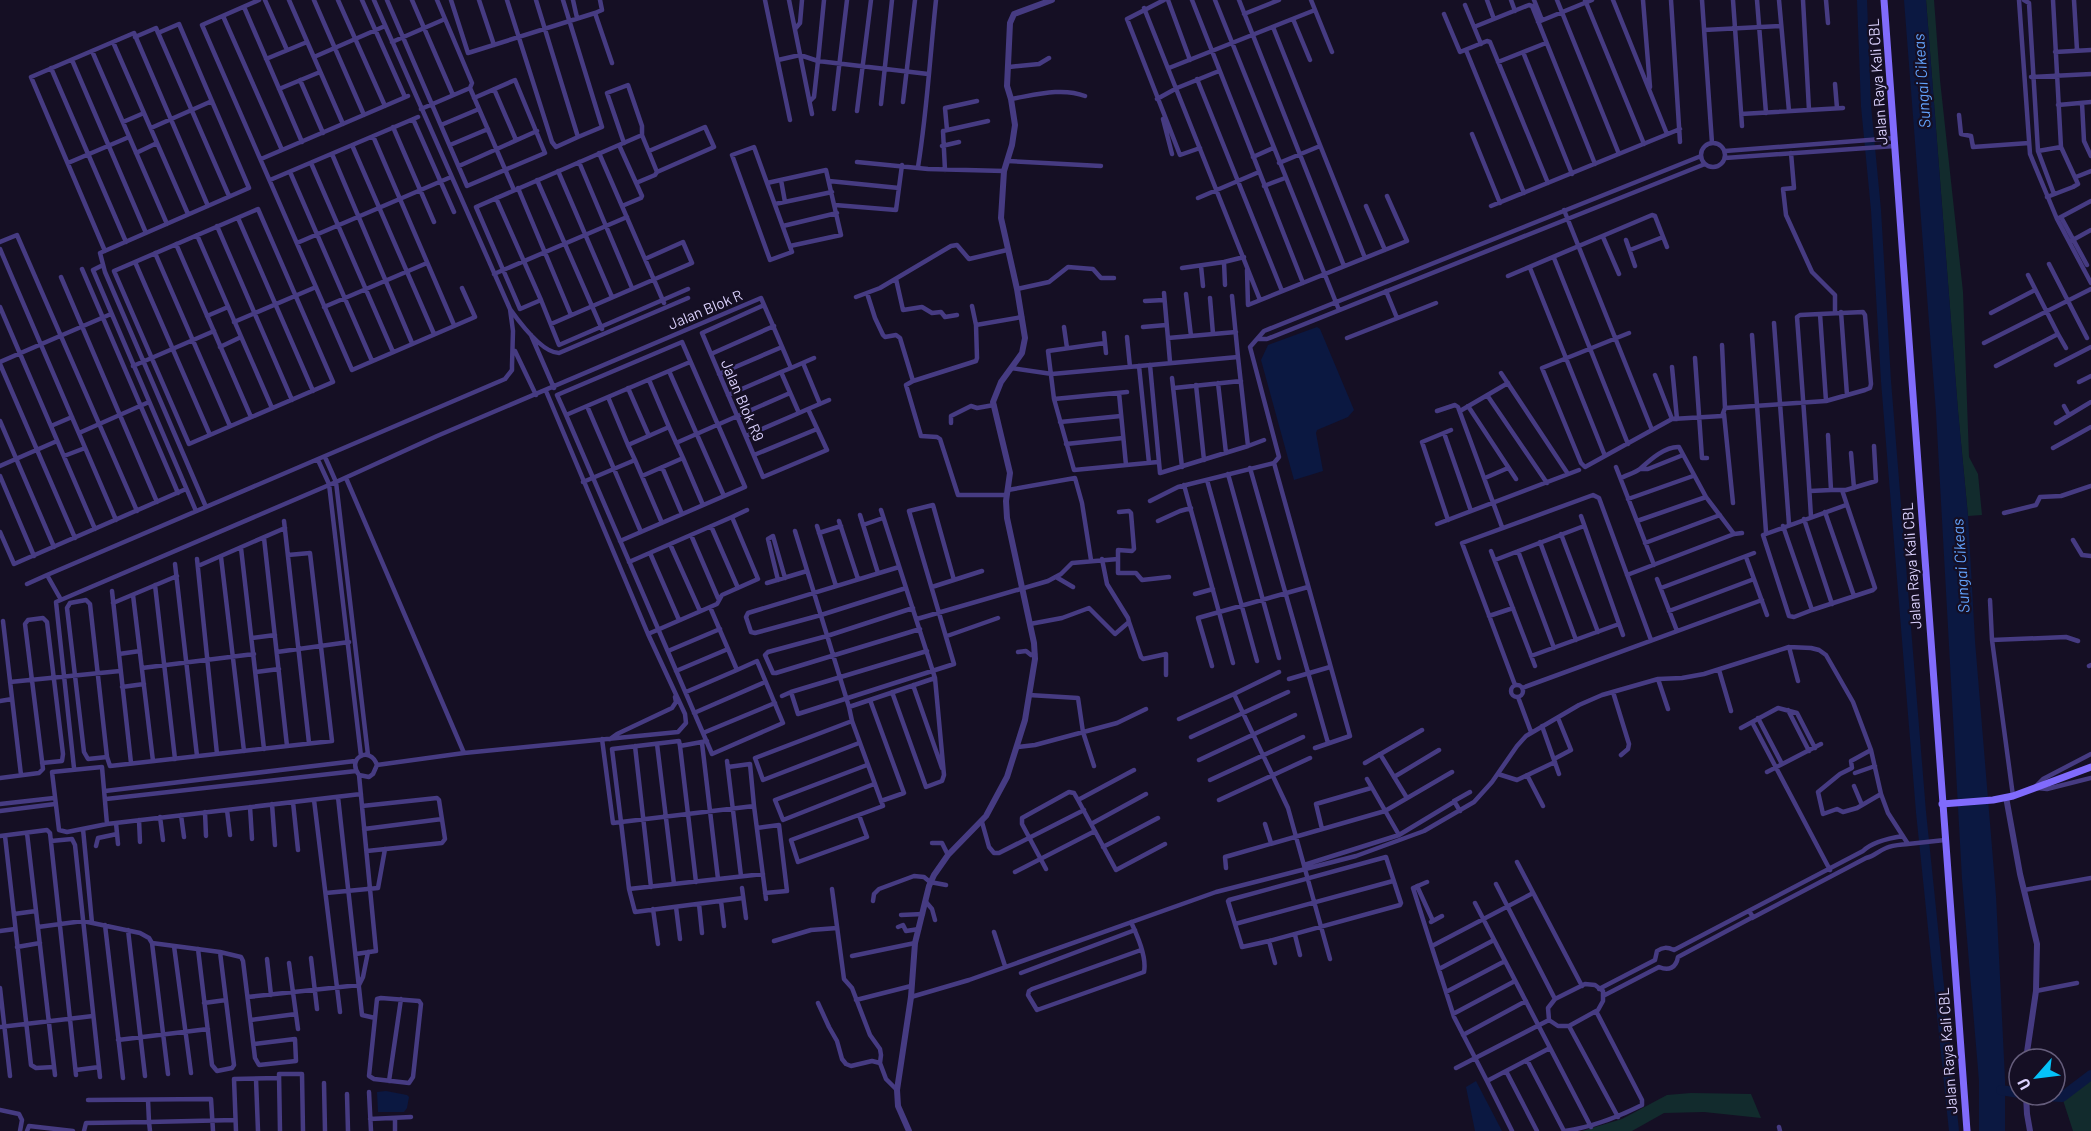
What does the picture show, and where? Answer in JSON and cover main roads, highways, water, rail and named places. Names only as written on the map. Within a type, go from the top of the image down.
[{"type":"main road","name":"Jalan Raya Kali CBL","points":[[1884,0],[1967,1131]]},
{"type":"main road","points":[[1942,804],[2009,797],[2091,767]]},
{"type":"water","name":"Sungai Cikeas","points":[[1904,0],[1926,0],[1996,896],[2005,1079],[2005,1131],[1979,1131],[1979,1081],[1962,879],[1936,412]]},
{"type":"water","points":[[1317,327],[1320,329],[1354,410],[1348,417],[1317,430],[1323,471],[1294,480],[1261,360],[1268,345]]},
{"type":"water","points":[[1476,1081],[1502,1131],[1475,1131],[1466,1087]]},
{"type":"water","points":[[386,1091],[409,1097],[404,1112],[378,1112],[377,1092]]},
{"type":"waterway","points":[[1862,0],[1866,106],[1876,210],[1886,381],[1913,714],[1954,1131]]},
{"type":"waterway","points":[[2067,1093],[2091,1075]]},
{"type":"waterway","points":[[2001,1090],[2007,1091]]}]
